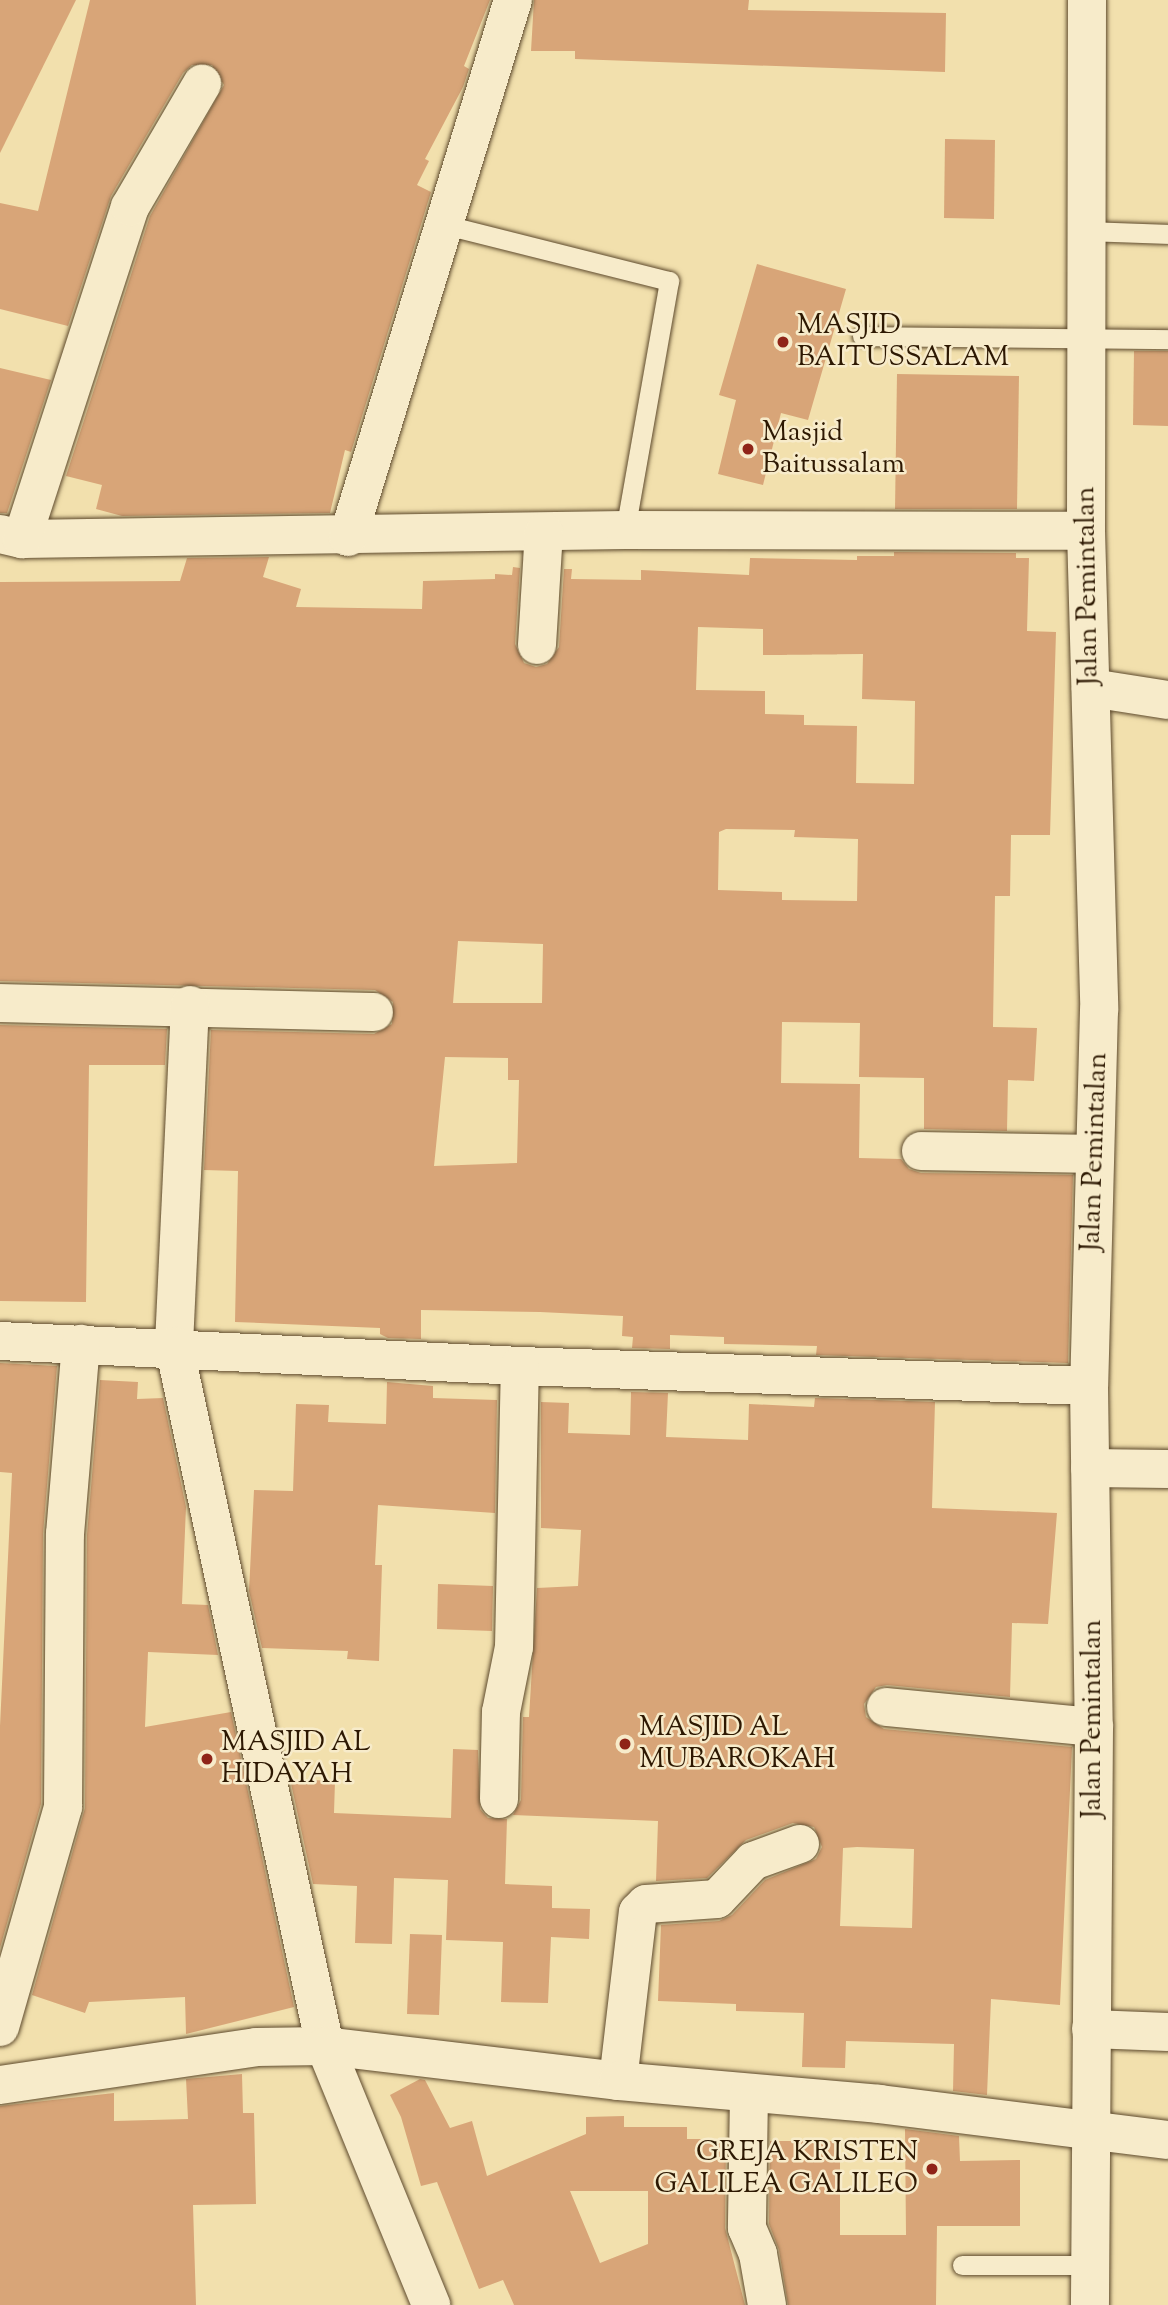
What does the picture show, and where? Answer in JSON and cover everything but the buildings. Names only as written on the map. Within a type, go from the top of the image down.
[{"type":"street","points":[[348,537],[513,0]]},
{"type":"street","name":"Jalan Pemintalan","points":[[1087,0],[1086,531],[1098,912],[1095,1154],[1088,1386],[1094,1727],[1090,2305]]},
{"type":"street","points":[[202,84],[130,207],[11,536],[348,537],[625,530],[1086,531]]},
{"type":"street","points":[[537,645],[544,532]]},
{"type":"street","points":[[1091,688],[1168,700]]},
{"type":"street","points":[[0,1003],[190,1005],[374,1013]]},
{"type":"street","points":[[190,1005],[174,1346],[325,2046],[431,2305]]},
{"type":"street","points":[[921,1151],[1095,1154]]},
{"type":"street","points":[[0,1341],[174,1346],[520,1366],[1088,1386]]},
{"type":"street","points":[[0,2027],[63,1807],[65,1534],[81,1343]]},
{"type":"street","points":[[499,1799],[501,1712],[514,1647],[520,1366]]},
{"type":"street","points":[[1090,1468],[1168,1469]]},
{"type":"street","points":[[886,1707],[1094,1727]]},
{"type":"street","points":[[618,2081],[638,1912],[646,1904],[717,1899],[753,1861],[800,1844]]},
{"type":"street","points":[[1091,2029],[1168,2032]]},
{"type":"street","points":[[0,2085],[256,2047],[325,2046],[618,2081],[879,2104],[1090,2133],[1168,2140]]},
{"type":"street","points":[[749,2094],[747,2228],[758,2254],[767,2305]]},
{"type":"lane","points":[[446,225],[669,281],[625,530]]},
{"type":"lane","points":[[1088,231],[1168,234]]},
{"type":"lane","points":[[862,336],[1086,336],[1168,339]]},
{"type":"lane","points":[[962,2265],[1090,2265]]},
{"type":"place","name":"MASJID BAITUSSALAM","points":[[783,342]]},
{"type":"place","name":"Masjid Baitussalam","points":[[748,449]]},
{"type":"place","name":"MASJID AL MUBAROKAH","points":[[625,1744]]},
{"type":"place","name":"MASJID AL HIDAYAH","points":[[207,1759]]},
{"type":"place","name":"GREJA KRISTEN GALILEA GALILEO","points":[[932,2169]]}]
